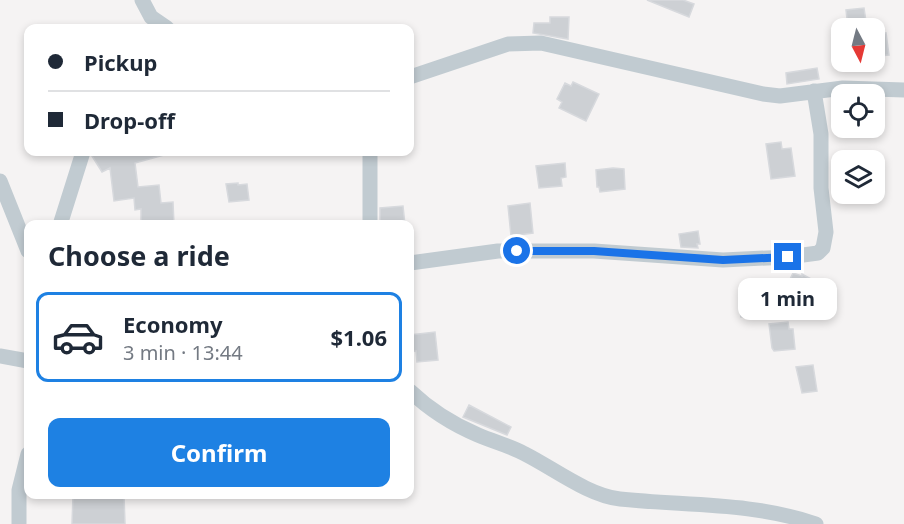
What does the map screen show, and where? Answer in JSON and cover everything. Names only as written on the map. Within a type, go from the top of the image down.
[{"type":"street","points":[[142,0],[152,23]]},
{"type":"street","points":[[414,76],[508,44],[541,43],[763,94],[780,96],[843,88],[904,90]]},
{"type":"street","points":[[414,262],[498,251],[594,251],[723,260],[818,253],[823,248],[826,232],[821,188],[821,134],[814,91]]},
{"type":"street","points":[[62,220],[82,156]]},
{"type":"street","points":[[370,156],[370,220]]},
{"type":"street","points":[[0,181],[24,241]]},
{"type":"street","points":[[0,356],[24,361]]},
{"type":"street","points":[[414,395],[430,410],[455,424],[523,452],[586,487],[618,499],[742,507],[816,524]]},
{"type":"street","points":[[19,524],[19,490],[24,470]]},
{"type":"building","points":[[647,0],[683,0],[694,4],[689,17]]},
{"type":"building","points":[[864,8],[866,18],[847,18],[846,10]]},
{"type":"building","points":[[550,17],[569,17],[568,39],[533,33],[534,23],[550,23]]},
{"type":"building","points":[[885,33],[889,55],[885,55]]},
{"type":"building","points":[[817,68],[819,79],[787,84],[786,73]]},
{"type":"building","points":[[573,82],[599,94],[586,121],[559,108],[562,102],[557,99],[565,83],[571,86]]},
{"type":"building","points":[[781,142],[782,149],[791,148],[795,176],[771,179],[766,144]]},
{"type":"building","points":[[92,156],[160,156],[135,163],[138,187],[159,185],[161,203],[173,202],[174,220],[141,220],[141,209],[135,210],[134,198],[114,201],[110,168],[102,172]]},
{"type":"building","points":[[565,163],[566,177],[561,178],[562,186],[539,188],[536,166]]},
{"type":"building","points":[[624,169],[625,189],[600,192],[597,187],[596,170]]},
{"type":"building","points":[[238,183],[238,185],[247,184],[249,200],[229,202],[226,184]]},
{"type":"building","points":[[530,203],[533,233],[511,236],[508,206]]},
{"type":"building","points":[[403,206],[404,220],[380,220],[380,208]]},
{"type":"building","points":[[698,231],[700,244],[697,244],[698,248],[681,247],[679,234]]},
{"type":"building","points":[[793,273],[802,276],[802,274],[815,281],[806,302],[784,292]]},
{"type":"building","points":[[764,299],[765,315],[741,317],[739,301]]},
{"type":"building","points":[[788,322],[789,329],[793,329],[795,349],[774,351],[769,324]]},
{"type":"building","points":[[435,332],[438,360],[417,362],[416,351],[414,351],[414,335]]},
{"type":"building","points":[[813,365],[817,391],[802,393],[796,367]]},
{"type":"building","points":[[469,405],[511,427],[507,435],[463,417]]},
{"type":"building","points":[[73,499],[124,499],[125,524],[72,524]]},
{"type":"route","points":[[517,251],[594,251],[723,260],[788,257]]}]
